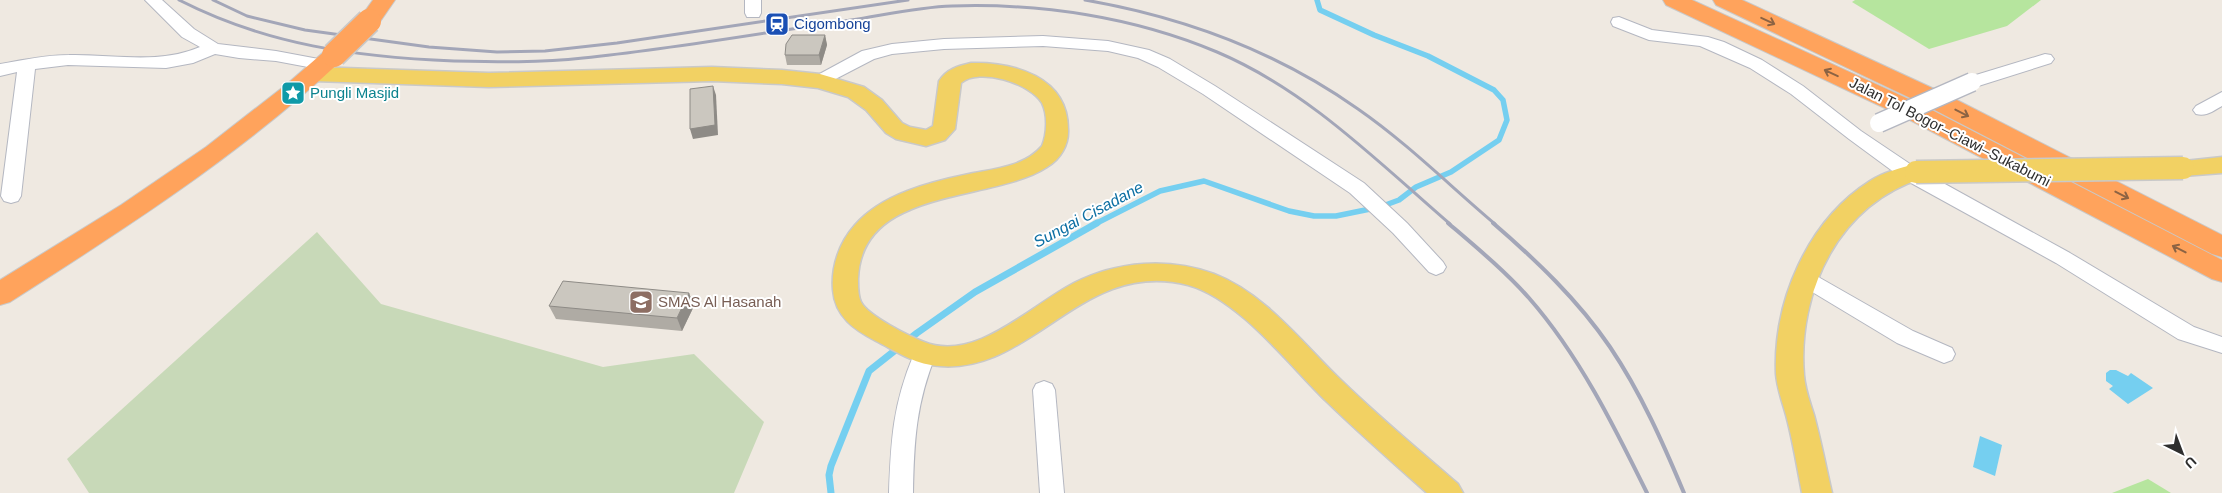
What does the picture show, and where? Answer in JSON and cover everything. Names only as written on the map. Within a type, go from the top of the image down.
[{"type":"highway","points":[[0,294],[137,208],[237,138],[324,65],[369,21],[384,0]]},
{"type":"highway","name":"Jalan Tol Bogor–Ciawi–Sukabumi","points":[[1674,0],[1917,113],[2222,272]]},
{"type":"highway","name":"Jalan Tol Bogor–Ciawi–Sukabumi","points":[[1724,0],[1934,99],[2222,247]]},
{"type":"main road","points":[[324,65],[489,80],[712,74],[820,81],[856,92],[879,110],[898,131],[917,137],[932,137],[944,129],[950,80],[953,76],[964,71],[995,71],[1023,79],[1046,94],[1054,104],[1056,113],[1056,142],[1052,152],[1040,161],[1010,174],[947,188],[914,199],[870,224],[850,252],[845,277],[845,288],[850,307],[865,323],[917,350],[946,357],[978,353],[1010,338],[1066,300],[1088,288],[1107,281],[1144,274],[1166,273],[1196,277],[1224,291],[1252,311],[1374,429],[1448,493]]},
{"type":"main road","points":[[1817,493],[1790,377],[1790,338],[1801,289],[1824,243],[1849,212],[1874,190],[1891,180],[1913,173],[2183,168],[2222,165]]},
{"type":"street","points":[[153,0],[188,33],[213,48],[239,53],[276,56],[324,65]]},
{"type":"street","points":[[1619,22],[1649,35],[1702,41],[1718,46],[1756,64],[1797,90],[1855,135],[1913,173],[2063,258],[2186,333],[2222,345]]},
{"type":"street","points":[[820,81],[868,55],[892,49],[944,44],[1043,41],[1108,46],[1143,54],[1164,63],[1209,90],[1357,188],[1400,228],[1436,267]]},
{"type":"street","points":[[0,70],[28,64],[86,60],[166,63],[188,59],[213,48]]},
{"type":"street","points":[[1855,135],[1972,82],[2045,59]]},
{"type":"street","points":[[11,196],[28,64]]},
{"type":"street","points":[[2202,110],[2222,98]]},
{"type":"street","points":[[1806,279],[1905,337],[1944,354]]},
{"type":"street","points":[[902,493],[902,448],[906,409],[912,388],[917,350]]},
{"type":"street","points":[[1044,390],[1052,493]]},
{"type":"green space","points":[[1855,0],[2041,0],[2007,26],[1929,49],[1852,2]]},
{"type":"green space","points":[[317,232],[381,304],[603,367],[694,354],[764,422],[734,493],[89,493],[67,459]]},
{"type":"green space","points":[[2148,479],[2171,493],[2112,493]]},
{"type":"water","points":[[2110,370],[2116,370],[2128,376],[2131,373],[2153,388],[2128,404],[2109,389],[2113,386],[2106,381],[2106,373]]},
{"type":"water","points":[[1980,436],[2002,445],[1995,476],[1973,467]]},
{"type":"building","points":[[792,35],[825,35],[819,55],[785,55],[786,44]]},
{"type":"building","points":[[713,86],[715,125],[690,129],[690,89]]},
{"type":"building","points":[[563,281],[689,293],[677,318],[549,306]]},
{"type":"waterway","name":"Sungai Cisadane","points":[[1095,224],[1160,191],[1204,181],[1289,211],[1314,216],[1336,216],[1380,207],[1399,200],[1416,187],[1451,172],[1499,140],[1507,120],[1503,100],[1494,90],[1428,56],[1374,35],[1320,10],[1317,0]]},
{"type":"waterway","name":"Sungai Cisadane","points":[[831,493],[829,475],[831,466],[869,371],[917,333],[975,292],[1097,223]]},
{"type":"railway","points":[[179,0],[245,28],[313,46],[382,56],[486,62],[567,60],[939,7],[1019,7],[1087,15],[1120,21],[1185,40],[1217,52],[1250,68],[1281,86],[1340,129],[1450,224]]},
{"type":"railway","points":[[213,0],[247,16],[305,30],[429,47],[497,52],[545,51],[617,43],[908,0]]},
{"type":"railway","points":[[1085,0],[1122,7],[1193,27],[1228,39],[1295,70],[1327,88],[1376,122],[1411,150],[1495,224]]},
{"type":"railway","points":[[1448,223],[1510,278],[1529,298],[1564,343],[1580,367],[1622,442],[1647,493]]},
{"type":"railway","points":[[1493,223],[1556,281],[1598,330],[1642,400],[1684,493]]},
{"type":"place","name":"Cigombong","points":[[777,24]]},
{"type":"place","name":"Pungli Masjid","points":[[293,93]]},
{"type":"place","name":"SMAS Al Hasanah","points":[[641,302]]}]
